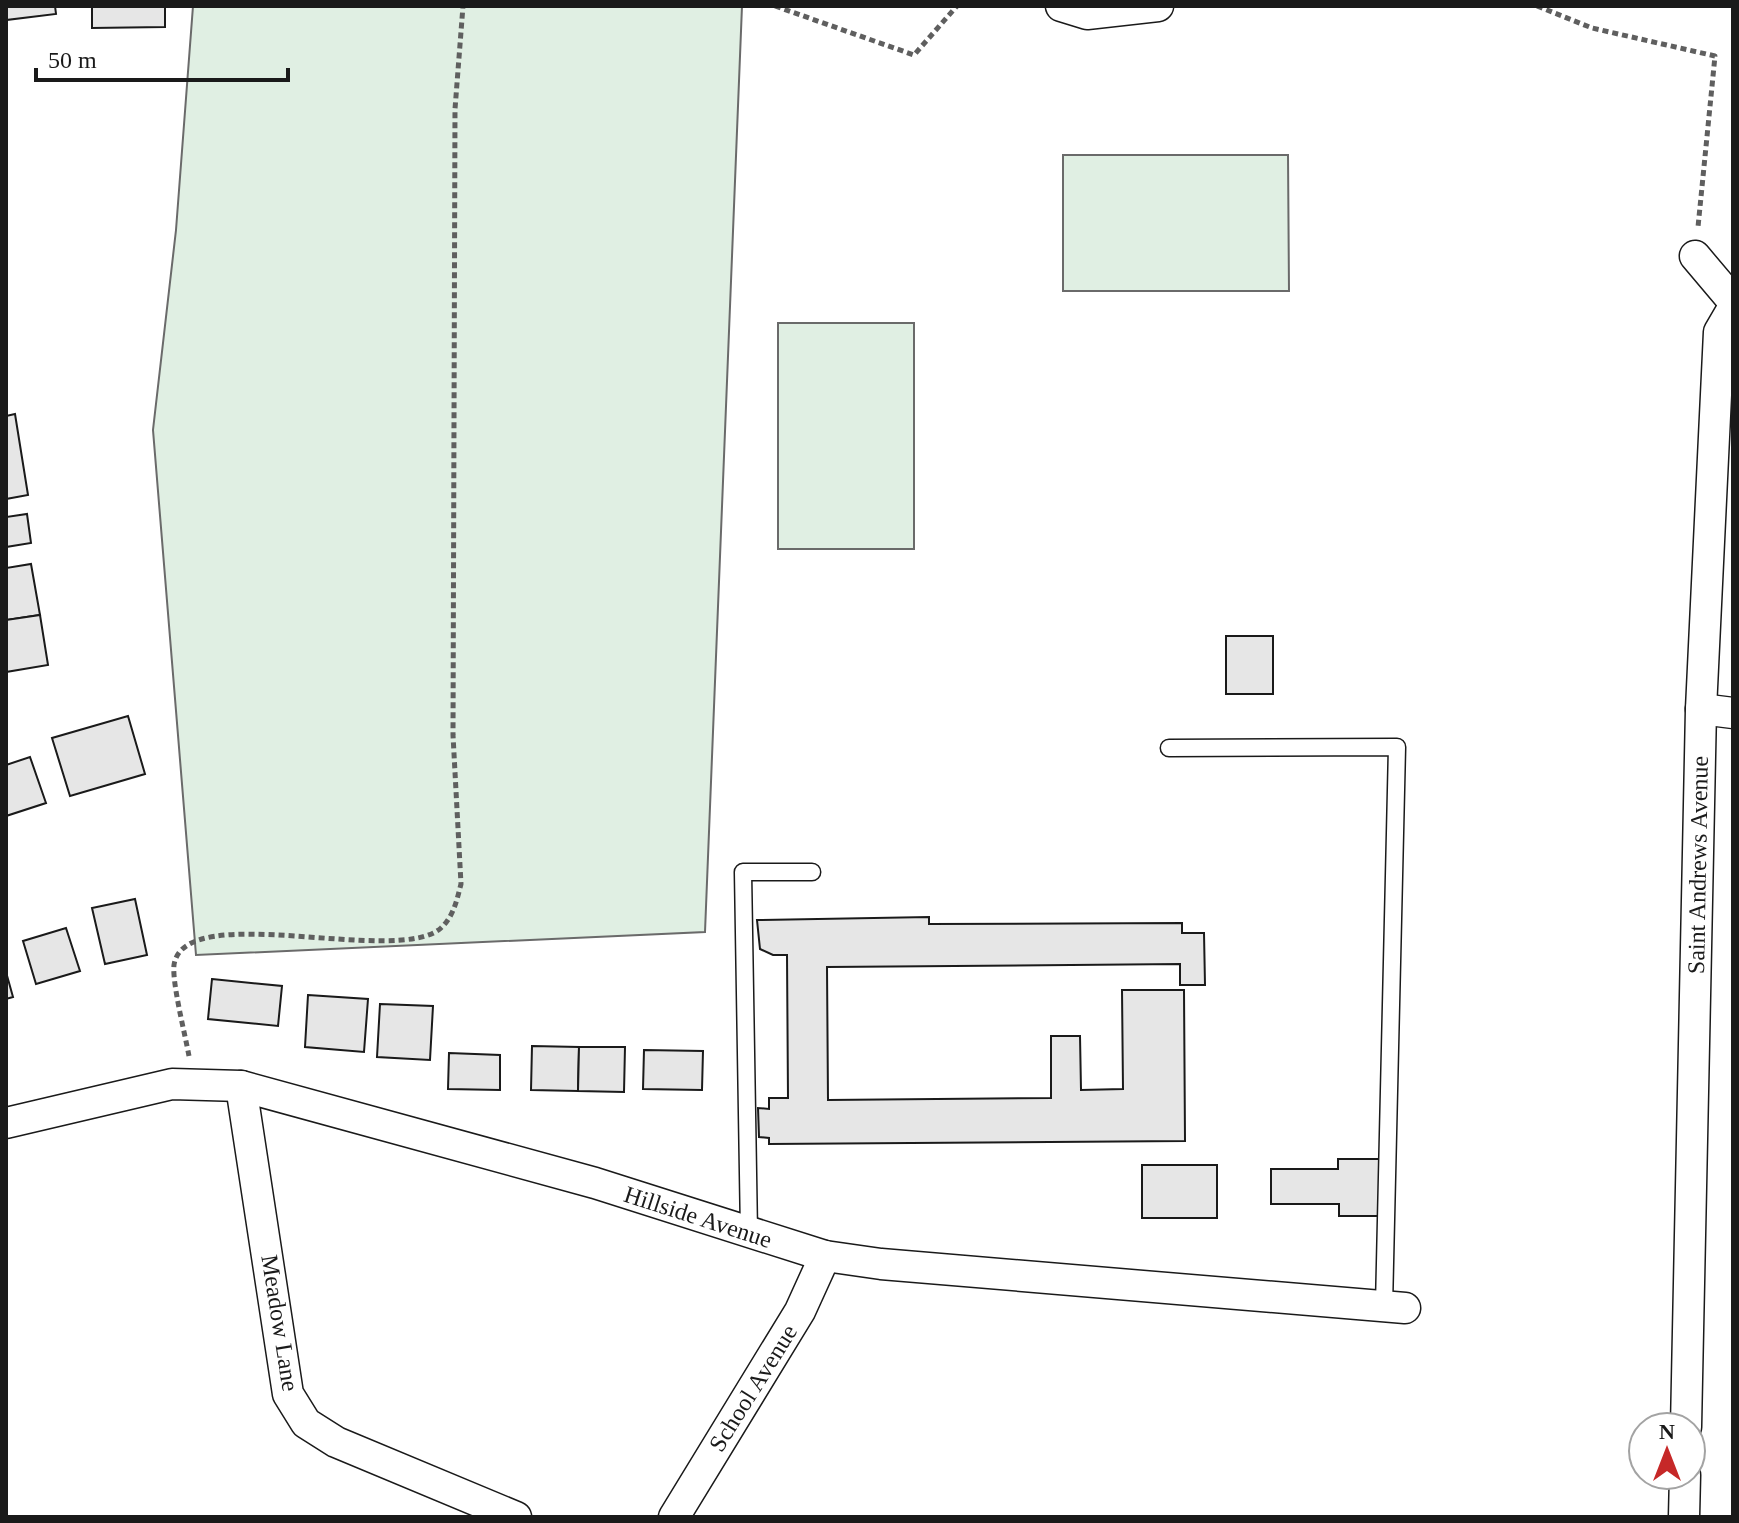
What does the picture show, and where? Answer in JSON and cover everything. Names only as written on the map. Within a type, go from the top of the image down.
[{"type":"street","points":[[1061,6],[1087,14],[1158,6]]},
{"type":"street","points":[[1695,256],[1733,301]]},
{"type":"street","name":"Saint Andrews Avenue","points":[[1686,1411],[1701,709],[1719,332],[1733,308]]},
{"type":"street","points":[[1701,709],[1733,713]]},
{"type":"street","name":"Hillside Avenue","points":[[6,1123],[191,1083],[241,1086],[520,1161],[825,1256],[881,1264],[1394,1307]]},
{"type":"street","name":"Meadow Lane","points":[[241,1086],[288,1394],[306,1423],[336,1442],[516,1517]]},
{"type":"street","name":"School Avenue","points":[[674,1517],[800,1311],[825,1256]]},
{"type":"street","points":[[1684,1517],[1685,1491]]},
{"type":"lane","points":[[1169,748],[1397,747],[1394,1307]]},
{"type":"lane","points":[[749,1233],[743,872],[812,872]]},
{"type":"path","points":[[191,1083],[174,965],[181,949],[199,937],[255,934],[387,941],[424,937],[441,928],[456,906],[461,884],[453,735],[455,109],[463,6]]},
{"type":"path","points":[[775,6],[914,55],[957,6]]},
{"type":"path","points":[[1537,6],[1592,28],[1715,56],[1695,256]]},
{"type":"green space","points":[[193,6],[742,6],[705,932],[196,955],[153,430],[176,230]]},
{"type":"green space","points":[[1063,155],[1288,155],[1289,291],[1063,291]]},
{"type":"green space","points":[[778,323],[914,323],[914,549],[778,549]]},
{"type":"building","points":[[6,6],[55,6],[56,14],[6,20]]},
{"type":"building","points":[[92,6],[165,6],[165,27],[92,28]]},
{"type":"building","points":[[15,414],[28,495],[6,499],[6,416]]},
{"type":"building","points":[[27,514],[31,543],[6,547],[6,517]]},
{"type":"building","points":[[31,564],[40,615],[6,620],[6,568]]},
{"type":"building","points":[[40,615],[48,665],[6,672],[6,620]]},
{"type":"building","points":[[1226,636],[1273,636],[1273,694],[1226,694]]},
{"type":"building","points":[[128,716],[145,774],[70,796],[52,738]]},
{"type":"building","points":[[30,757],[46,803],[6,816],[6,765]]},
{"type":"building","points":[[135,899],[147,955],[105,964],[92,908]]},
{"type":"building","points":[[929,917],[929,924],[1182,923],[1182,933],[1204,933],[1205,985],[1180,985],[1180,964],[827,967],[828,1100],[1051,1098],[1051,1036],[1080,1036],[1081,1090],[1123,1089],[1122,990],[1184,990],[1185,1141],[769,1144],[769,1138],[759,1137],[758,1108],[769,1109],[769,1098],[788,1098],[787,955],[773,955],[760,949],[757,920]]},
{"type":"building","points":[[66,928],[80,971],[36,984],[23,941]]},
{"type":"building","points":[[6,972],[13,997],[6,999]]},
{"type":"building","points":[[212,979],[282,986],[278,1026],[208,1019]]},
{"type":"building","points":[[308,995],[368,999],[364,1052],[305,1047]]},
{"type":"building","points":[[380,1004],[433,1006],[430,1060],[377,1057]]},
{"type":"building","points":[[532,1046],[579,1047],[578,1091],[531,1090]]},
{"type":"building","points":[[579,1047],[625,1047],[624,1092],[578,1091]]},
{"type":"building","points":[[644,1050],[703,1051],[702,1090],[643,1089]]},
{"type":"building","points":[[449,1053],[500,1055],[500,1090],[448,1089]]},
{"type":"building","points":[[1338,1159],[1379,1159],[1379,1216],[1339,1216],[1339,1204],[1271,1204],[1271,1169],[1338,1169]]},
{"type":"building","points":[[1142,1165],[1217,1165],[1217,1218],[1142,1218]]}]
